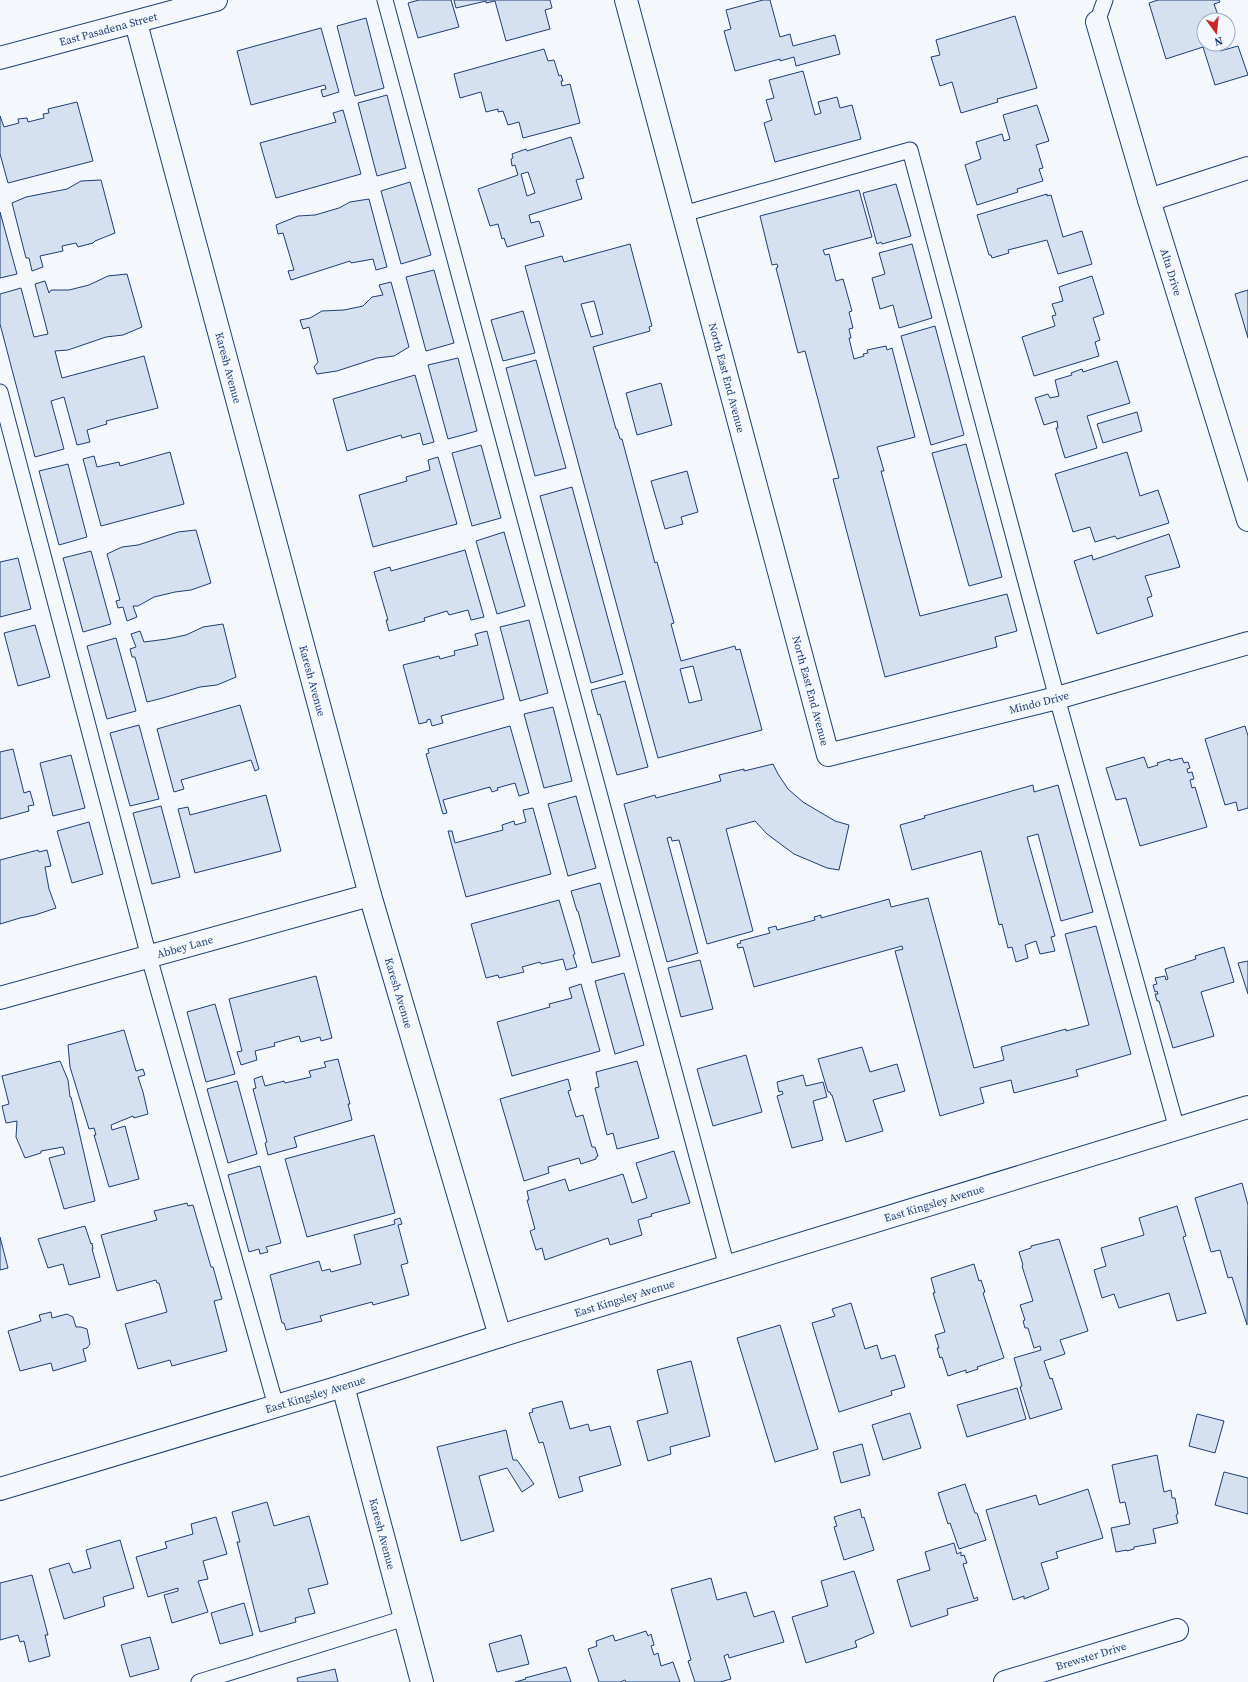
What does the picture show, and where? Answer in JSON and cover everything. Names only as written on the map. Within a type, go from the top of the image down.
[{"type":"street","name":"East Pasadena Street","points":[[0,58],[136,23],[216,0]]},
{"type":"street","name":"North East End Avenue","points":[[626,0],[828,755]]},
{"type":"street","name":"Alta Drive","points":[[1097,22],[1148,200],[1248,520]]},
{"type":"street","name":"Karesh Avenue","points":[[136,23],[370,895],[500,1336]]},
{"type":"street","points":[[1148,200],[1248,168]]},
{"type":"street","name":"Mindo Drive","points":[[828,755],[1056,698],[1248,643]]},
{"type":"street","name":"Abbey Lane","points":[[0,998],[370,895]]},
{"type":"street","name":"East Kingsley Avenue","points":[[0,1489],[343,1386],[500,1336],[1248,1107]]},
{"type":"street","name":"Karesh Avenue","points":[[343,1386],[422,1682]]},
{"type":"street","name":"Brewster Drive","points":[[1005,1682],[1177,1630]]},
{"type":"lane","points":[[385,0],[727,1267]]},
{"type":"lane","points":[[1097,22],[1105,0]]},
{"type":"lane","points":[[683,214],[910,150],[1056,698],[1177,1129]]},
{"type":"lane","points":[[0,392],[149,956],[276,1406]]},
{"type":"lane","points":[[199,1682],[405,1618]]},
{"type":"building","points":[[419,0],[451,0],[459,27],[418,38],[408,3]]},
{"type":"building","points":[[454,0],[550,0],[552,8],[545,10],[550,29],[506,41],[495,1],[486,3],[486,1],[456,8]]},
{"type":"building","points":[[763,0],[770,0],[780,37],[790,34],[793,46],[835,35],[840,54],[796,66],[794,57],[780,61],[780,59],[735,71],[724,31],[731,29],[726,10]]},
{"type":"building","points":[[1158,0],[1219,0],[1220,2],[1214,4],[1217,12],[1196,12],[1196,49],[1166,59],[1149,3]]},
{"type":"building","points":[[1015,16],[1037,88],[997,99],[998,102],[961,113],[952,82],[940,86],[931,57],[940,55],[936,40]]},
{"type":"building","points":[[366,18],[384,88],[355,96],[337,26]]},
{"type":"building","points":[[321,28],[339,92],[323,97],[321,90],[326,89],[325,85],[251,105],[237,51]]},
{"type":"building","points":[[1238,46],[1248,75],[1215,85],[1205,52],[1236,52],[1236,47]]},
{"type":"building","points":[[544,49],[548,61],[554,60],[559,76],[561,75],[563,81],[561,81],[562,86],[570,84],[580,123],[523,138],[519,122],[508,125],[503,111],[498,112],[498,109],[486,112],[481,92],[460,98],[454,74]]},
{"type":"building","points":[[803,71],[815,115],[821,113],[818,102],[837,97],[840,108],[852,105],[861,139],[775,162],[764,123],[772,120],[766,100],[774,98],[769,80]]},
{"type":"building","points":[[387,95],[406,168],[377,176],[358,103]]},
{"type":"building","points":[[77,102],[93,161],[8,183],[0,154],[0,116],[4,127],[19,123],[18,119],[27,118],[28,122],[44,118],[43,114],[49,113],[48,109]]},
{"type":"building","points":[[1037,105],[1049,141],[1036,145],[1043,168],[1039,169],[1043,181],[1017,189],[1018,192],[977,205],[965,165],[981,159],[976,142],[1002,134],[1004,141],[1010,139],[1003,115]]},
{"type":"building","points":[[343,110],[361,174],[276,198],[260,143],[336,122],[333,113]]},
{"type":"building","points":[[571,137],[584,178],[576,180],[582,199],[529,215],[531,223],[539,221],[544,236],[507,247],[504,238],[502,239],[498,224],[490,226],[478,189],[518,175],[515,165],[512,166],[512,154],[526,149],[527,151]],"holes":[[[528,172],[535,193],[527,196],[521,174]]]},
{"type":"building","points":[[101,180],[115,233],[93,243],[78,247],[76,243],[62,246],[63,251],[40,256],[43,267],[32,271],[29,258],[26,258],[12,203],[26,197],[67,189],[81,181]]},
{"type":"building","points":[[410,182],[431,255],[401,264],[381,191]]},
{"type":"building","points":[[896,184],[911,236],[877,244],[863,193]]},
{"type":"building","points":[[859,190],[872,237],[823,250],[825,255],[829,254],[836,281],[843,279],[852,311],[849,312],[853,328],[849,329],[851,338],[849,338],[854,359],[864,356],[863,354],[868,353],[867,350],[886,346],[887,350],[892,348],[915,437],[877,447],[884,471],[881,471],[920,616],[1007,594],[1017,631],[995,637],[997,647],[885,677],[833,479],[839,478],[805,351],[798,353],[776,268],[778,267],[777,264],[772,265],[760,216]]},
{"type":"building","points":[[1047,194],[1047,196],[1051,195],[1063,237],[1082,231],[1092,264],[1058,274],[1047,240],[1008,250],[1009,253],[992,258],[991,255],[989,255],[977,215]]},
{"type":"building","points":[[369,199],[387,267],[376,270],[373,259],[351,263],[350,261],[291,280],[288,271],[294,270],[283,233],[278,234],[276,225],[298,216],[315,215],[339,208],[350,202]]},
{"type":"building","points":[[0,212],[17,274],[0,278]]},
{"type":"building","points":[[630,244],[652,326],[649,327],[650,331],[593,347],[616,429],[620,439],[622,439],[655,563],[657,562],[674,623],[671,624],[681,661],[735,646],[736,650],[740,649],[762,730],[658,758],[525,266],[562,256],[564,262]],"holes":[[[594,301],[603,334],[591,337],[581,304]],[[693,666],[702,700],[689,703],[680,669]]]},
{"type":"building","points":[[912,244],[932,318],[899,328],[893,305],[880,309],[872,278],[885,274],[879,253]]},
{"type":"building","points":[[434,270],[454,343],[426,351],[406,277]]},
{"type":"building","points":[[127,274],[142,327],[123,335],[106,337],[68,350],[55,351],[62,378],[144,356],[158,408],[106,421],[107,424],[87,430],[90,442],[77,445],[64,397],[51,401],[64,449],[35,457],[0,324],[0,294],[21,288],[34,337],[48,334],[35,284],[45,281],[49,293],[51,290],[69,290],[89,285],[108,276]]},
{"type":"building","points":[[1092,276],[1104,314],[1093,318],[1100,340],[1095,342],[1099,356],[1034,376],[1022,337],[1055,326],[1052,316],[1056,315],[1052,304],[1063,301],[1059,287]]},
{"type":"building","points":[[391,282],[409,347],[394,356],[377,358],[337,371],[317,374],[314,367],[318,362],[309,327],[303,329],[300,320],[310,318],[322,311],[344,310],[363,306],[372,297],[383,295],[379,285]]},
{"type":"building","points":[[1248,290],[1248,338],[1235,294]]},
{"type":"building","points":[[523,311],[535,353],[503,361],[491,320]]},
{"type":"building","points":[[935,326],[964,435],[931,445],[901,336]]},
{"type":"building","points":[[458,358],[477,431],[448,439],[428,365]]},
{"type":"building","points":[[536,360],[566,468],[535,476],[506,368]]},
{"type":"building","points":[[1117,361],[1130,403],[1087,416],[1097,448],[1065,458],[1056,428],[1058,428],[1057,421],[1044,425],[1035,398],[1048,394],[1050,398],[1059,396],[1055,380],[1072,375],[1071,373],[1082,369],[1083,372]]},
{"type":"building","points":[[415,375],[434,442],[423,445],[420,433],[402,438],[401,435],[347,451],[333,399]]},
{"type":"building","points":[[661,383],[672,425],[637,435],[626,393]]},
{"type":"building","points":[[1137,412],[1142,431],[1103,443],[1097,424]]},
{"type":"building","points":[[966,444],[1002,577],[969,586],[932,453]]},
{"type":"building","points":[[481,445],[501,518],[472,526],[452,453]]},
{"type":"building","points":[[170,452],[184,504],[101,526],[83,459],[94,456],[97,467],[119,462],[120,466]]},
{"type":"building","points":[[1127,452],[1140,496],[1158,490],[1169,523],[1117,539],[1115,536],[1095,542],[1090,527],[1073,532],[1055,474]]},
{"type":"building","points":[[438,457],[457,524],[373,547],[359,495],[407,481],[406,477],[430,470],[428,460]]},
{"type":"building","points":[[68,464],[87,537],[59,545],[39,471]]},
{"type":"building","points":[[687,471],[698,512],[681,517],[683,524],[665,529],[651,481]]},
{"type":"building","points":[[572,487],[623,674],[591,683],[540,496]]},
{"type":"building","points":[[196,530],[211,583],[191,590],[154,597],[138,606],[133,606],[137,617],[127,621],[123,607],[118,608],[116,601],[120,600],[107,554],[122,547],[138,545],[178,532]]},
{"type":"building","points":[[504,532],[525,606],[497,614],[476,541]]},
{"type":"building","points":[[1169,534],[1180,567],[1145,576],[1152,596],[1147,598],[1153,616],[1097,634],[1074,561],[1092,555],[1093,560]]},
{"type":"building","points":[[465,550],[484,617],[471,620],[468,610],[449,615],[447,611],[424,618],[425,621],[389,631],[386,620],[388,620],[374,572],[390,567],[391,571]]},
{"type":"building","points":[[91,551],[111,624],[83,632],[63,558]]},
{"type":"building","points":[[18,558],[31,609],[0,617],[0,562]]},
{"type":"building","points":[[529,620],[548,693],[520,701],[500,627]]},
{"type":"building","points":[[223,624],[236,677],[217,685],[200,687],[147,702],[135,657],[132,657],[130,649],[136,647],[131,634],[140,631],[144,642],[186,635],[203,627]]},
{"type":"building","points":[[35,625],[50,677],[18,686],[4,633]]},
{"type":"building","points":[[487,631],[504,699],[441,716],[443,723],[432,726],[430,719],[427,720],[427,722],[419,724],[403,665],[439,656],[440,659],[455,655],[454,651],[478,645],[475,634]]},
{"type":"building","points":[[116,638],[136,711],[107,719],[87,646]]},
{"type":"building","points":[[625,681],[648,767],[617,775],[600,714],[598,715],[591,690]]},
{"type":"building","points":[[240,705],[259,769],[255,771],[251,760],[181,780],[184,789],[174,792],[157,729]]},
{"type":"building","points":[[553,707],[572,781],[544,788],[524,714]]},
{"type":"building","points":[[139,725],[159,799],[130,806],[110,733]]},
{"type":"building","points":[[510,726],[529,793],[519,796],[515,783],[497,788],[498,790],[492,792],[490,787],[443,800],[447,813],[443,814],[426,754],[429,753],[428,749]]},
{"type":"building","points":[[1245,726],[1248,736],[1248,808],[1238,811],[1236,802],[1225,805],[1205,739]]},
{"type":"building","points":[[13,749],[24,793],[30,791],[34,805],[28,806],[29,811],[0,819],[0,752]]},
{"type":"building","points":[[71,755],[85,808],[53,816],[40,763]]},
{"type":"building","points":[[1144,757],[1148,768],[1158,765],[1157,763],[1170,759],[1170,761],[1182,758],[1184,763],[1188,762],[1190,768],[1187,769],[1188,773],[1192,772],[1194,779],[1190,780],[1192,788],[1195,787],[1207,827],[1140,846],[1126,798],[1116,800],[1106,768]]},
{"type":"building","points":[[773,764],[788,789],[803,802],[835,821],[849,825],[839,870],[827,868],[794,854],[767,834],[755,821],[726,829],[753,931],[707,944],[679,840],[672,841],[671,837],[667,838],[698,953],[667,962],[624,804],[655,795],[656,798],[721,781],[719,775]]},
{"type":"building","points":[[1033,785],[1034,792],[1058,785],[1093,912],[1061,921],[1038,834],[1027,837],[1055,936],[1051,937],[1055,951],[1040,954],[1036,941],[1025,945],[1028,958],[1016,962],[1012,947],[1008,948],[1002,924],[999,925],[981,851],[912,870],[900,825],[925,818],[924,816]]},
{"type":"building","points":[[266,795],[281,851],[195,873],[178,809],[188,807],[190,815]]},
{"type":"building","points":[[576,796],[596,868],[568,876],[548,804]]},
{"type":"building","points":[[161,806],[180,877],[152,884],[133,813]]},
{"type":"building","points":[[533,808],[551,874],[466,897],[448,831],[452,831],[455,843],[503,830],[502,825],[514,821],[515,825],[526,822],[523,810]]},
{"type":"building","points":[[89,822],[103,874],[72,883],[57,831]]},
{"type":"building","points":[[38,850],[39,852],[47,850],[51,866],[45,867],[49,889],[56,908],[0,924],[0,860]]},
{"type":"building","points":[[600,883],[620,956],[592,963],[571,891]]},
{"type":"building","points":[[928,898],[974,1068],[1004,1060],[1001,1047],[1066,1029],[1066,1031],[1089,1025],[1065,934],[1096,926],[1131,1054],[1076,1070],[1078,1076],[1014,1093],[1011,1080],[980,1088],[984,1103],[940,1116],[895,951],[903,949],[902,946],[754,987],[743,947],[738,948],[737,944],[741,943],[740,941],[770,933],[768,928],[776,926],[777,930],[815,920],[814,917],[821,915],[821,918],[889,899],[891,907]]},
{"type":"building","points":[[559,900],[575,954],[573,955],[577,967],[566,970],[563,959],[541,964],[540,962],[522,967],[524,972],[499,978],[498,975],[486,978],[471,924]]},
{"type":"building","points":[[1224,947],[1234,982],[1201,992],[1214,1036],[1173,1048],[1159,1001],[1157,1001],[1155,994],[1158,994],[1157,991],[1155,992],[1153,985],[1157,984],[1155,978],[1165,976],[1166,980],[1168,979],[1165,969],[1196,959],[1195,956]]},
{"type":"building","points":[[700,960],[713,1009],[681,1017],[668,968]]},
{"type":"building","points":[[1248,961],[1248,994],[1238,963]]},
{"type":"building","points":[[624,973],[644,1045],[615,1054],[595,981]]},
{"type":"building","points":[[316,976],[332,1038],[321,1041],[320,1037],[301,1042],[299,1036],[274,1043],[275,1046],[255,1051],[257,1060],[241,1065],[237,1052],[242,1051],[229,999]]},
{"type":"building","points":[[581,984],[600,1051],[512,1076],[497,1022],[550,1007],[549,1004],[572,998],[569,988]]},
{"type":"building","points":[[215,1004],[235,1074],[206,1082],[187,1012]]},
{"type":"building","points":[[124,1030],[136,1071],[143,1069],[145,1075],[138,1077],[148,1114],[134,1118],[133,1116],[111,1125],[112,1130],[125,1126],[139,1179],[109,1187],[94,1135],[96,1135],[94,1128],[89,1129],[70,1067],[68,1045]]},
{"type":"building","points":[[862,1047],[870,1072],[897,1064],[905,1091],[873,1100],[883,1131],[846,1142],[832,1095],[828,1092],[818,1059]]},
{"type":"building","points":[[746,1055],[762,1112],[713,1126],[697,1069]]},
{"type":"building","points":[[338,1059],[350,1104],[348,1104],[352,1120],[294,1137],[297,1147],[268,1155],[265,1143],[267,1142],[253,1089],[256,1088],[254,1079],[262,1076],[265,1086],[284,1081],[285,1083],[311,1077],[309,1071],[326,1067],[324,1062]]},
{"type":"building","points":[[60,1061],[68,1080],[70,1097],[95,1201],[64,1209],[49,1158],[65,1154],[63,1147],[41,1151],[41,1153],[25,1158],[16,1137],[17,1121],[6,1123],[2,1106],[9,1104],[2,1076]]},
{"type":"building","points":[[637,1061],[659,1138],[617,1149],[613,1133],[607,1135],[595,1088],[599,1087],[596,1072]]},
{"type":"building","points":[[803,1075],[806,1086],[823,1082],[827,1097],[813,1101],[823,1140],[792,1148],[777,1096],[783,1094],[782,1091],[779,1092],[777,1082]]},
{"type":"building","points":[[568,1079],[571,1090],[568,1091],[576,1117],[583,1115],[592,1147],[595,1147],[598,1156],[596,1159],[581,1164],[579,1158],[548,1167],[549,1173],[524,1181],[500,1099]]},
{"type":"building","points":[[237,1081],[257,1154],[228,1163],[207,1089]]},
{"type":"building","points":[[374,1135],[395,1213],[307,1237],[285,1159]]},
{"type":"building","points":[[674,1151],[690,1203],[651,1214],[652,1216],[638,1220],[642,1235],[610,1245],[608,1238],[545,1260],[542,1248],[536,1250],[530,1231],[535,1229],[527,1200],[529,1200],[527,1191],[565,1179],[569,1191],[623,1174],[632,1203],[647,1198],[636,1163]]},
{"type":"building","points":[[260,1166],[281,1243],[266,1247],[268,1252],[260,1254],[259,1249],[249,1252],[228,1175]]},
{"type":"building","points":[[1242,1183],[1248,1205],[1247,1325],[1232,1277],[1228,1278],[1220,1250],[1211,1252],[1195,1198]]},
{"type":"building","points":[[187,1203],[188,1206],[193,1205],[222,1299],[214,1301],[227,1351],[172,1366],[170,1360],[138,1369],[125,1324],[167,1312],[159,1283],[157,1283],[156,1280],[117,1291],[101,1235],[157,1220],[154,1211]]},
{"type":"building","points":[[1177,1206],[1186,1236],[1183,1237],[1206,1313],[1177,1321],[1169,1293],[1119,1308],[1114,1294],[1102,1298],[1094,1270],[1106,1266],[1101,1248],[1144,1235],[1139,1218]]},
{"type":"building","points":[[400,1218],[402,1224],[398,1225],[408,1263],[401,1265],[409,1295],[373,1305],[372,1302],[320,1316],[322,1321],[286,1330],[284,1323],[282,1323],[270,1275],[319,1261],[322,1271],[330,1269],[331,1272],[361,1264],[354,1235],[395,1224],[394,1220]]},
{"type":"building","points":[[85,1226],[91,1244],[92,1243],[92,1249],[100,1277],[69,1285],[63,1264],[48,1268],[38,1239]]},
{"type":"building","points":[[0,1237],[8,1268],[0,1270]]},
{"type":"building","points":[[1059,1239],[1088,1331],[1060,1340],[1065,1354],[1044,1361],[1050,1379],[1052,1378],[1062,1409],[1030,1419],[1020,1387],[1022,1386],[1014,1358],[1041,1350],[1040,1346],[1034,1348],[1028,1328],[1025,1328],[1023,1321],[1025,1320],[1020,1305],[1033,1301],[1019,1252],[1031,1248],[1031,1246]]},
{"type":"building","points":[[974,1264],[979,1281],[981,1280],[985,1292],[983,1293],[1004,1358],[977,1367],[978,1369],[966,1373],[966,1370],[948,1376],[942,1357],[940,1358],[937,1348],[939,1348],[935,1335],[945,1332],[933,1293],[935,1293],[931,1278]]},
{"type":"building","points":[[851,1303],[865,1349],[877,1345],[881,1359],[895,1355],[905,1387],[891,1391],[892,1395],[839,1412],[812,1323],[835,1316],[832,1309]]},
{"type":"building","points":[[51,1312],[52,1318],[67,1314],[73,1317],[76,1327],[87,1329],[90,1344],[87,1348],[83,1349],[86,1361],[53,1371],[51,1363],[20,1371],[8,1331],[41,1321],[39,1315]]},
{"type":"building","points":[[780,1325],[818,1449],[775,1462],[737,1338]]},
{"type":"building","points":[[691,1361],[710,1436],[670,1447],[671,1454],[648,1461],[637,1421],[668,1413],[657,1370]]},
{"type":"building","points":[[1017,1388],[1026,1419],[967,1437],[957,1405]]},
{"type":"building","points":[[562,1401],[570,1429],[588,1424],[590,1431],[610,1426],[621,1465],[579,1477],[583,1491],[559,1498],[543,1442],[539,1443],[529,1413],[533,1412],[532,1409]]},
{"type":"building","points":[[910,1413],[921,1448],[883,1460],[872,1425]]},
{"type":"building","points":[[1197,1414],[1224,1421],[1215,1453],[1189,1446]]},
{"type":"building","points":[[506,1430],[513,1460],[517,1460],[534,1484],[522,1492],[507,1468],[479,1476],[494,1531],[461,1541],[437,1447]]},
{"type":"building","points":[[862,1444],[870,1475],[841,1483],[833,1452]]},
{"type":"building","points":[[1157,1455],[1164,1492],[1171,1490],[1172,1498],[1175,1498],[1178,1523],[1153,1529],[1156,1543],[1134,1547],[1134,1549],[1127,1551],[1116,1552],[1111,1528],[1130,1524],[1125,1502],[1120,1503],[1112,1465]]},
{"type":"building","points":[[1224,1472],[1248,1478],[1248,1514],[1215,1505]]},
{"type":"building","points":[[965,1484],[986,1540],[959,1549],[950,1523],[948,1524],[938,1493]]},
{"type":"building","points":[[1088,1489],[1103,1538],[1056,1552],[1058,1558],[1041,1563],[1049,1589],[1024,1599],[1024,1596],[1013,1600],[986,1510],[1036,1495],[1039,1505]]},
{"type":"building","points":[[267,1502],[274,1526],[309,1516],[328,1584],[308,1589],[315,1613],[295,1618],[296,1622],[260,1632],[237,1542],[240,1542],[232,1512]]},
{"type":"building","points":[[860,1509],[862,1518],[864,1517],[874,1550],[844,1560],[834,1527],[837,1526],[834,1517]]},
{"type":"building","points":[[216,1517],[227,1554],[203,1561],[208,1579],[198,1581],[208,1612],[172,1623],[164,1595],[178,1591],[178,1588],[148,1597],[136,1557],[167,1548],[165,1542],[193,1534],[191,1524]]},
{"type":"building","points":[[120,1540],[134,1588],[103,1597],[105,1606],[64,1619],[49,1569],[69,1563],[73,1573],[91,1568],[86,1550]]},
{"type":"building","points":[[954,1543],[957,1554],[961,1552],[961,1556],[964,1555],[967,1563],[963,1564],[974,1599],[977,1597],[978,1600],[947,1609],[948,1615],[911,1627],[897,1580],[930,1570],[925,1552]]},
{"type":"building","points":[[854,1571],[874,1633],[855,1641],[857,1647],[806,1663],[792,1617],[828,1606],[821,1581]]},
{"type":"building","points":[[32,1575],[48,1635],[45,1635],[50,1656],[29,1662],[24,1641],[20,1642],[18,1635],[0,1640],[0,1583]]},
{"type":"building","points":[[711,1578],[717,1600],[746,1592],[754,1617],[774,1611],[784,1642],[729,1658],[728,1654],[724,1656],[731,1679],[720,1682],[695,1682],[688,1661],[691,1660],[671,1589]]},
{"type":"building","points":[[244,1603],[253,1635],[220,1644],[211,1613]]},
{"type":"building","points":[[646,1631],[648,1636],[651,1634],[654,1645],[651,1646],[654,1655],[658,1653],[661,1666],[673,1662],[680,1682],[626,1682],[625,1680],[620,1682],[599,1682],[588,1649],[597,1646],[596,1641],[613,1635],[615,1641]]},
{"type":"building","points":[[521,1635],[529,1664],[497,1672],[489,1644]]},
{"type":"building","points":[[150,1637],[159,1669],[130,1677],[121,1645]]},
{"type":"building","points":[[566,1667],[571,1682],[515,1682],[526,1679],[525,1678]]},
{"type":"building","points":[[335,1669],[338,1682],[298,1682],[297,1678]]}]
